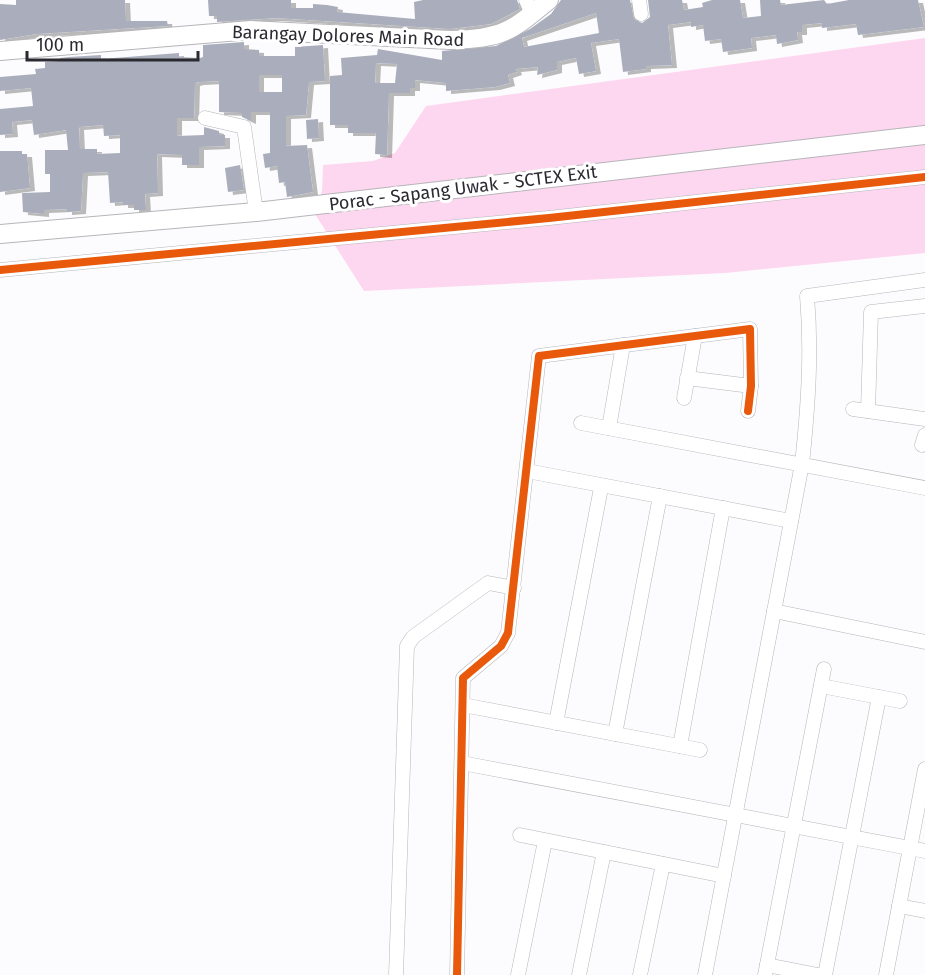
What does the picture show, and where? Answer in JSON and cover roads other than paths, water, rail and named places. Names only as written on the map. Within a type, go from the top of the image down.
[{"type":"main road","name":"Barangay Dolores Main Road","points":[[0,51],[251,30],[450,40],[482,39],[502,34],[529,7],[549,0]]},
{"type":"main road","name":"Porac - Sapang Uwak - SCTEX Exit","points":[[0,234],[256,212],[925,135]]},
{"type":"street","points":[[205,118],[244,127],[256,212]]},
{"type":"street","points":[[0,270],[549,218],[925,177]]},
{"type":"street","points":[[705,975],[802,464],[810,394],[812,342],[807,296],[925,280]]},
{"type":"street","points":[[868,411],[871,312],[925,306]]},
{"type":"street","points":[[457,975],[463,678],[501,646],[508,633],[539,356],[750,329],[751,386],[748,411]]},
{"type":"street","points":[[684,398],[695,336]]},
{"type":"street","points":[[609,428],[624,345]]},
{"type":"street","points":[[687,378],[751,386]]},
{"type":"street","points":[[853,409],[925,419]]},
{"type":"street","points":[[581,423],[925,488]]},
{"type":"street","points":[[527,471],[791,521]]},
{"type":"street","points":[[556,723],[600,493]]},
{"type":"street","points":[[615,734],[660,496]]},
{"type":"street","points":[[680,747],[723,508]]},
{"type":"street","points":[[396,975],[407,646],[413,637],[488,583],[514,588]]},
{"type":"street","points":[[774,611],[925,642]]},
{"type":"street","points":[[818,975],[766,970],[824,669]]},
{"type":"street","points":[[821,686],[900,701]]},
{"type":"street","points":[[825,975],[879,697]]},
{"type":"street","points":[[463,705],[700,750]]},
{"type":"street","points":[[462,763],[925,851]]},
{"type":"street","points":[[886,975],[925,769]]},
{"type":"street","points":[[520,836],[724,876]]},
{"type":"street","points":[[518,975],[545,840]]},
{"type":"street","points":[[579,975],[604,852]]},
{"type":"street","points":[[640,975],[663,864]]},
{"type":"street","points":[[899,906],[925,911]]}]
